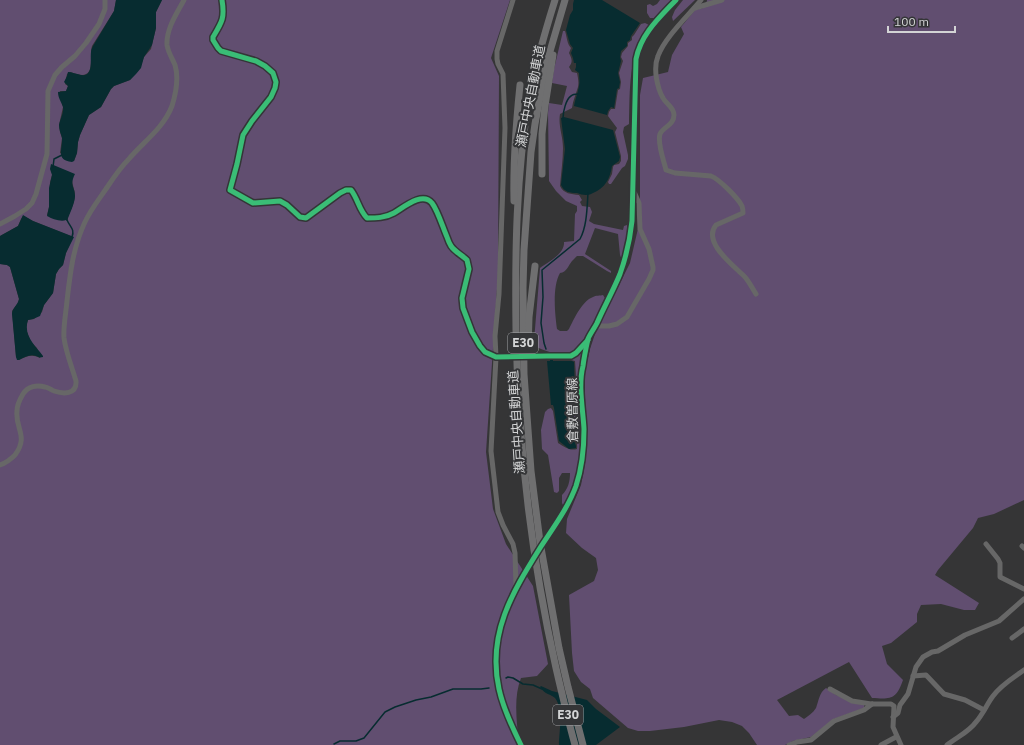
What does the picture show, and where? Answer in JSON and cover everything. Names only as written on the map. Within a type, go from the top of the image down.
[{"type":"highway","name":"瀬戸中央自動車道","points":[[555,0],[539,54],[529,99],[523,143],[515,285],[517,362],[522,455],[534,552],[543,606],[575,745]]},
{"type":"highway","name":"瀬戸中央自動車道","points":[[565,0],[541,87],[531,152],[524,250],[524,374],[532,471],[540,542],[554,621],[568,687],[583,745]]},
{"type":"highway","points":[[542,174],[542,127],[558,21]]},
{"type":"highway","points":[[516,251],[514,187],[520,86]]},
{"type":"highway","points":[[524,374],[527,360],[529,317],[535,266]]},
{"type":"street","points":[[0,224],[26,209],[32,203],[47,154],[48,91],[55,75],[86,43],[98,24],[105,9],[105,0]]},
{"type":"street","points":[[0,465],[13,457],[21,444],[17,410],[20,399],[26,390],[37,386],[46,387],[54,391],[69,393],[74,390],[76,386],[64,336],[70,272],[76,248],[85,221],[93,208],[128,160],[156,132],[172,106],[177,86],[177,72],[168,49],[168,35],[170,27],[184,0]]},
{"type":"street","points":[[222,0],[224,10],[223,18],[212,40],[221,50],[256,61],[265,66],[273,73],[276,82],[276,88],[271,97],[242,135],[237,164],[230,190],[253,203],[280,202],[300,217],[306,218],[346,190],[352,190],[363,214],[367,218],[378,219],[394,213],[418,200],[426,200],[432,203],[450,245],[467,260],[469,264],[462,298],[463,308],[472,332],[485,352],[498,357],[573,355],[588,339]]},
{"type":"street","points":[[513,0],[497,51],[498,64],[503,74],[505,128],[499,294],[495,336],[498,357],[491,451],[498,512],[516,554],[516,588]]},
{"type":"street","name":"倉敷曽原線","points":[[520,745],[499,690],[496,671],[497,644],[505,613],[521,578],[560,518],[576,486],[582,462],[584,429],[582,368],[588,339],[620,274],[628,247],[632,221],[636,66],[638,51],[647,32],[676,0]]},
{"type":"street","points":[[701,0],[670,36],[662,48],[657,61],[656,74],[660,90],[663,98],[674,113],[674,119],[660,132],[660,145],[666,170],[675,174],[711,176],[720,182],[739,202],[743,213],[716,225],[713,229],[713,238],[718,251],[744,276],[756,294]]},
{"type":"street","points":[[695,8],[722,0]]},
{"type":"street","points":[[595,326],[609,326],[617,324],[627,317],[653,270],[649,249],[640,229],[639,203],[632,191]]},
{"type":"street","points":[[986,544],[1000,563],[1000,577],[1024,589]]},
{"type":"street","points":[[893,717],[898,713],[900,705],[908,694],[916,667],[923,657],[932,652],[938,651],[965,635],[999,621],[1024,599]]},
{"type":"street","points":[[1012,638],[1024,629]]},
{"type":"street","points":[[947,745],[966,732],[976,722],[997,690],[1024,670]]},
{"type":"street","points":[[913,676],[926,676],[944,694],[965,700],[984,710]]},
{"type":"street","points":[[830,689],[852,701],[872,704],[892,704],[894,706],[893,727],[896,737],[901,745]]},
{"type":"street","points":[[789,745],[792,743],[811,740],[834,722],[864,710],[872,704]]},
{"type":"street","points":[[881,745],[896,737]]},
{"type":"shaded area","points":[[0,0],[116,0],[114,11],[92,46],[89,71],[87,74],[83,75],[70,72],[67,74],[65,84],[68,86],[66,91],[60,91],[63,107],[59,125],[62,138],[60,153],[74,161],[80,135],[89,115],[101,107],[114,86],[130,80],[140,68],[144,57],[151,49],[156,28],[156,12],[162,0],[510,0],[491,58],[499,76],[498,274],[486,452],[493,509],[506,544],[533,586],[548,664],[537,676],[521,678],[516,702],[519,745],[0,745],[0,264],[10,267],[19,299],[12,311],[16,357],[19,360],[30,356],[40,358],[37,348],[31,342],[26,326],[28,320],[34,319],[42,312],[44,305],[53,293],[56,274],[63,265],[66,253],[73,237],[23,216],[18,226],[0,236]],"holes":[[[52,175],[72,179],[75,198],[68,220],[47,215]]]},
{"type":"shaded area","points":[[660,0],[672,0],[654,18],[650,18],[647,13],[647,5],[650,4],[653,6]]},
{"type":"shaded area","points":[[683,0],[695,0],[673,21],[672,17],[675,10]]},
{"type":"shaded area","points":[[707,0],[1024,0],[1024,500],[994,514],[978,518],[973,528],[935,575],[979,603],[975,610],[964,610],[941,604],[921,605],[917,614],[917,622],[891,643],[882,646],[887,664],[903,680],[895,695],[888,698],[872,698],[849,662],[777,700],[789,716],[798,715],[804,719],[815,710],[821,694],[826,688],[836,695],[864,705],[864,708],[834,719],[811,737],[793,741],[785,745],[757,745],[742,726],[732,722],[719,720],[684,727],[650,731],[638,731],[628,728],[593,698],[590,689],[581,682],[574,671],[572,653],[569,595],[594,581],[598,570],[596,558],[582,548],[566,533],[567,519],[581,485],[585,464],[587,443],[585,371],[596,331],[630,263],[640,220],[640,95],[643,78],[668,72],[672,55],[684,34],[681,27],[695,10],[703,8]]},
{"type":"shaded area","points":[[645,23],[649,25],[642,36],[634,60],[630,85],[629,124],[624,127],[623,132],[628,159],[625,166],[611,184],[609,184],[608,182],[614,165],[619,164],[621,161],[615,132],[617,128],[608,116],[611,109],[615,109],[618,90],[620,89],[621,82],[619,73],[623,61],[621,57],[622,53],[628,46],[628,43],[632,40],[632,37],[641,24]]},
{"type":"shaded area","points":[[563,31],[565,31],[571,48],[569,53],[572,62],[569,67],[572,72],[577,73],[578,87],[572,108],[560,114],[563,148],[560,186],[566,192],[579,195],[582,200],[580,202],[582,206],[590,207],[592,212],[589,221],[594,224],[623,230],[624,226],[627,225],[627,235],[622,260],[620,255],[618,234],[595,228],[585,254],[611,271],[611,273],[583,256],[577,256],[566,270],[560,273],[557,279],[555,301],[557,329],[560,331],[567,331],[569,329],[585,302],[589,299],[595,296],[603,295],[606,300],[586,338],[576,350],[568,354],[553,353],[539,348],[535,346],[534,341],[540,268],[559,254],[564,246],[564,242],[574,241],[575,214],[577,211],[577,206],[566,201],[549,181],[549,103],[562,105],[567,86],[552,83]]},
{"type":"shaded area","points":[[583,349],[579,372],[580,460],[572,490],[563,505],[562,495],[568,485],[570,473],[562,473],[559,478],[559,491],[557,493],[554,492],[548,455],[542,449],[541,430],[545,412],[551,408],[553,411],[558,443],[569,449],[577,449],[574,430],[576,371],[575,361],[571,360],[571,358]]},
{"type":"water","points":[[116,0],[162,0],[156,12],[156,28],[152,45],[144,57],[141,68],[136,74],[130,80],[114,86],[101,107],[89,115],[80,135],[74,161],[67,161],[63,159],[61,153],[62,138],[59,125],[63,107],[58,96],[58,92],[66,91],[68,86],[64,82],[68,72],[85,75],[90,71],[91,51],[114,11]]},
{"type":"water","points":[[574,0],[602,0],[640,23],[630,40],[627,42],[627,46],[621,51],[621,61],[618,73],[620,82],[619,88],[617,89],[614,108],[611,107],[607,115],[574,106],[579,84],[579,73],[575,70],[576,63],[574,63],[571,53],[573,48],[570,44],[566,30],[573,10]]},
{"type":"water","points":[[564,117],[613,130],[620,157],[619,161],[612,166],[610,175],[604,186],[587,195],[568,192],[561,185],[565,149],[561,118]]},
{"type":"water","points":[[51,164],[75,174],[72,184],[75,199],[67,221],[56,220],[47,216],[49,207],[49,188],[52,175],[50,169]]},
{"type":"water","points":[[23,215],[33,221],[74,237],[66,253],[63,265],[56,274],[53,293],[44,305],[40,316],[28,320],[28,336],[43,357],[40,358],[34,355],[17,360],[12,314],[19,299],[10,267],[0,264],[0,236],[18,226]]},
{"type":"water","points":[[547,361],[574,362],[575,395],[572,427],[576,448],[569,449],[559,441],[554,408],[553,405],[551,405]]},
{"type":"water","points":[[541,686],[552,691],[587,700],[596,709],[620,727],[596,745],[559,745],[560,714],[558,703],[555,698],[542,690],[540,687]]},
{"type":"waterway","points":[[563,118],[564,109],[569,98],[578,94]]},
{"type":"waterway","points":[[53,167],[54,159],[62,155]]},
{"type":"waterway","points":[[546,349],[541,323],[543,297],[542,270],[580,239],[585,223],[588,193]]},
{"type":"waterway","points":[[67,220],[73,230],[72,237]]},
{"type":"waterway","points":[[506,678],[513,678],[523,684],[533,685],[542,689]]},
{"type":"waterway","points":[[334,744],[340,741],[356,741],[364,738],[385,712],[395,707],[453,689],[489,688]]},
{"type":"cycle path","points":[[222,0],[223,16],[213,37],[213,40],[218,48],[221,51],[256,61],[265,66],[273,73],[276,82],[271,97],[243,135],[230,190],[253,203],[280,201],[287,205],[300,217],[306,218],[346,190],[351,190],[362,212],[367,218],[387,216],[407,204],[423,199],[428,200],[432,203],[436,210],[451,246],[467,260],[469,269],[462,298],[463,308],[472,332],[485,352],[496,357],[571,356],[576,353],[588,340]]},
{"type":"cycle path","points":[[521,745],[505,710],[499,689],[496,669],[496,650],[499,632],[504,615],[520,581],[565,510],[573,494],[580,472],[584,436],[581,381],[588,339],[620,274],[628,248],[632,221],[636,59],[638,50],[646,34],[676,0]]}]
